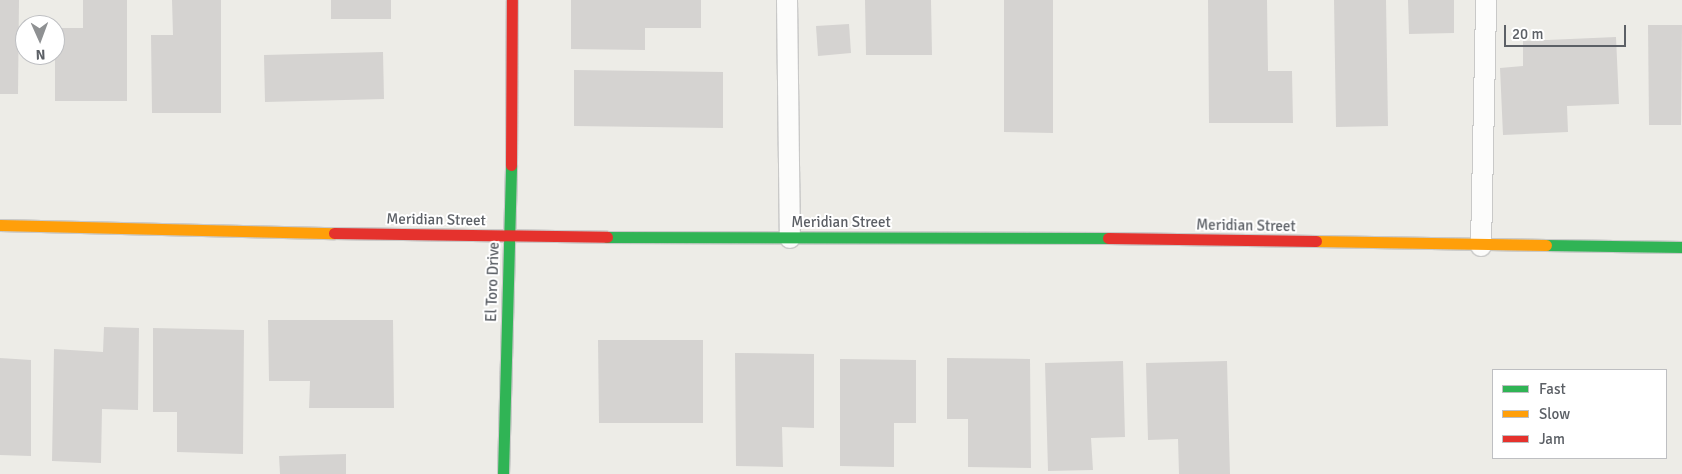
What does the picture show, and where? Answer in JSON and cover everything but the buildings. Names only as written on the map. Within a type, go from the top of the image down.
[{"type":"street","name":"El Toro Drive","points":[[503,474],[510,237],[512,0]]},
{"type":"street","name":"Meridian Street","points":[[0,225],[510,237],[1147,238],[1481,246],[1682,247]]},
{"type":"lane","points":[[787,0],[790,238]]},
{"type":"lane","points":[[1481,246],[1486,0]]},
{"type":"traffic: fast","points":[[503,474],[511,165]]},
{"type":"traffic: fast","points":[[607,237],[1108,238]]},
{"type":"traffic: fast","points":[[1546,245],[1682,247]]},
{"type":"traffic: slow","points":[[0,225],[334,233]]},
{"type":"traffic: slow","points":[[1316,241],[1546,245]]},
{"type":"traffic: jam","points":[[511,165],[512,0]]},
{"type":"traffic: jam","points":[[334,233],[607,237]]},
{"type":"traffic: jam","points":[[1108,238],[1316,241]]}]
